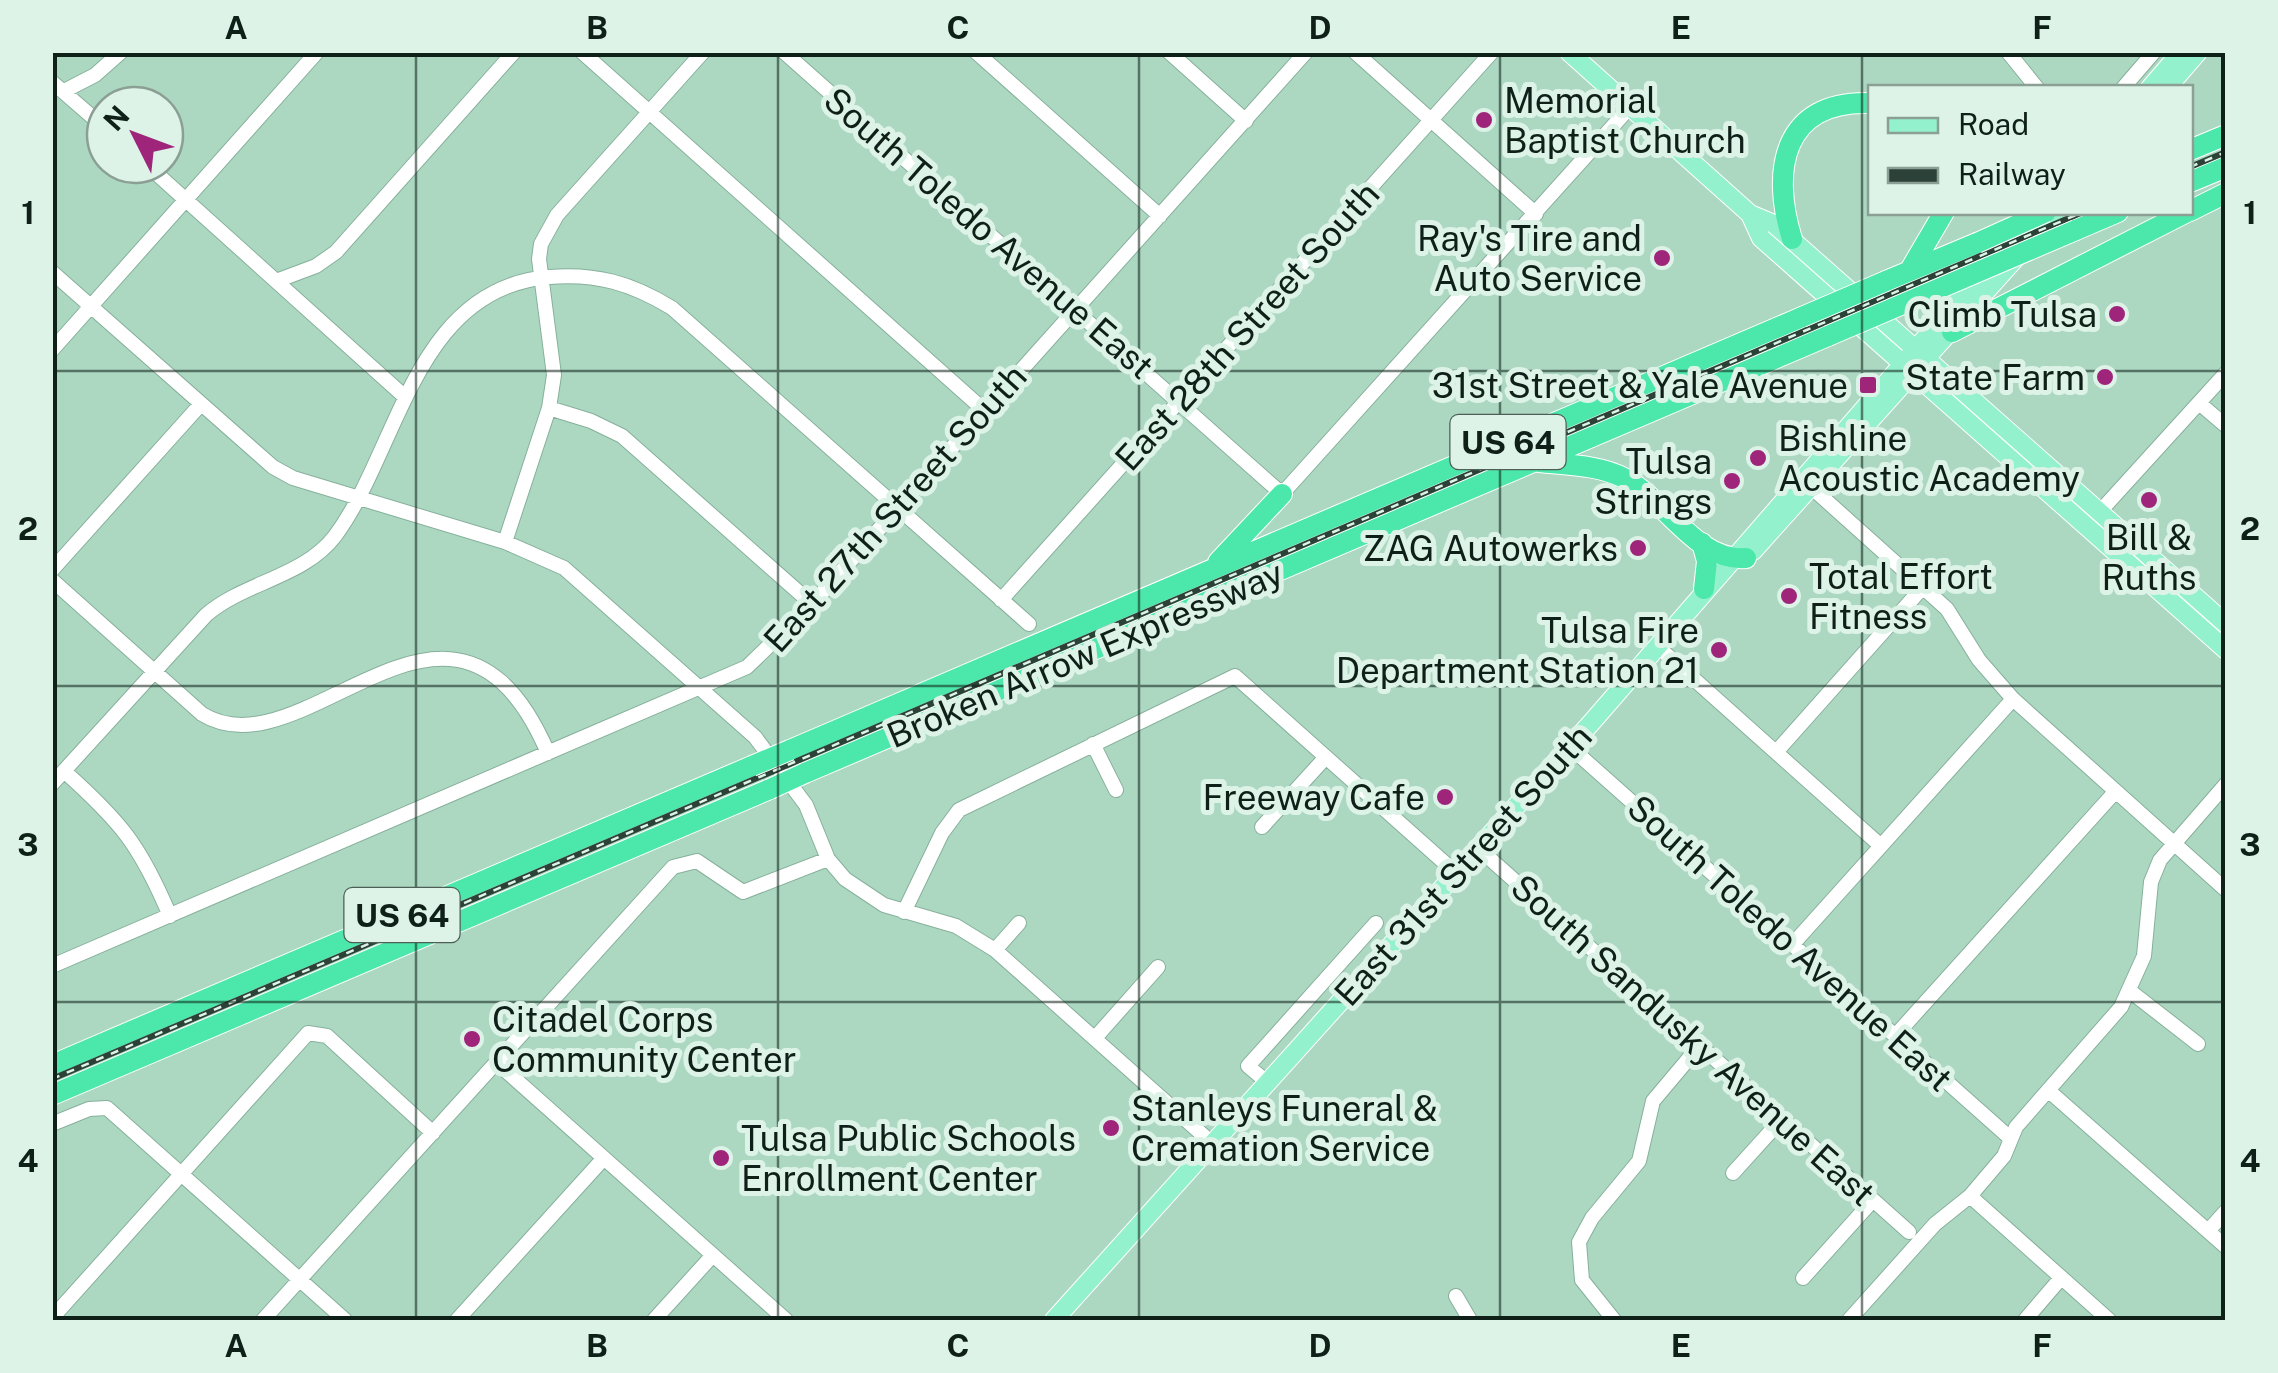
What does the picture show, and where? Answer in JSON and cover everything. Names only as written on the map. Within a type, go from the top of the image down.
[{"type":"highway","points":[[1792,239],[1780,180],[1794,140],[1806,125],[1833,108],[1868,103]]},
{"type":"highway","points":[[2193,149],[2226,135]]},
{"type":"highway","points":[[2193,181],[2226,167]]},
{"type":"highway","points":[[2193,210],[2226,193]]},
{"type":"highway","points":[[1910,270],[1942,215]]},
{"type":"highway","name":"Broken Arrow Expressway","points":[[52,1065],[2039,215]]},
{"type":"highway","name":"Broken Arrow Expressway","points":[[52,1095],[2111,215]]},
{"type":"highway","points":[[1952,332],[2183,215]]},
{"type":"highway","points":[[1536,462],[1602,469],[1625,479],[1702,543],[1738,559]]},
{"type":"highway","points":[[1214,568],[1282,494]]},
{"type":"highway","points":[[1702,543],[1707,560],[1704,588]]},
{"type":"main road","points":[[1568,52],[1750,214],[1774,224],[1792,239],[1915,361],[2093,520],[2226,650]]},
{"type":"main road","points":[[2153,85],[2181,52]]},
{"type":"main road","points":[[2170,85],[2198,52]]},
{"type":"main road","points":[[1750,214],[1761,238],[1915,361]]},
{"type":"main road","name":"East 31st Street South","points":[[1658,647],[1704,588],[1811,488],[2033,215]]},
{"type":"main road","name":"East 31st Street South","points":[[1054,1320],[1915,361],[1952,332],[2054,215]]},
{"type":"main road","points":[[2093,520],[2226,624]]},
{"type":"street","points":[[58,86],[95,76],[121,52]]},
{"type":"street","points":[[52,350],[317,52]]},
{"type":"street","points":[[276,280],[336,252],[514,52]]},
{"type":"street","points":[[582,52],[985,412]]},
{"type":"street","points":[[505,542],[549,408],[554,359],[539,259],[548,228],[704,52]]},
{"type":"street","name":"South Toledo Avenue East","points":[[784,52],[1282,494]]},
{"type":"street","points":[[976,52],[1160,216]]},
{"type":"street","points":[[1168,52],[1246,121]]},
{"type":"street","name":"East 27th Street South","points":[[52,966],[747,667],[812,604],[1306,52]]},
{"type":"street","points":[[1355,52],[1536,214]]},
{"type":"street","name":"East 28th Street South","points":[[1001,600],[1492,52]]},
{"type":"street","points":[[2008,52],[2035,85]]},
{"type":"street","points":[[2126,85],[2154,52]]},
{"type":"street","points":[[58,86],[85,110]]},
{"type":"street","points":[[1282,494],[1630,107]]},
{"type":"street","points":[[169,185],[405,397]]},
{"type":"street","points":[[52,272],[273,467],[355,498],[505,542],[572,574],[754,737],[806,805],[828,859],[866,895],[904,912],[956,926],[995,950],[1213,1144]]},
{"type":"street","points":[[52,784],[220,602],[322,551],[337,534],[405,397],[438,342],[460,318],[494,294],[542,277],[602,276],[629,284],[672,308],[1030,624]]},
{"type":"street","points":[[2093,520],[2226,373]]},
{"type":"street","points":[[2199,403],[2226,426]]},
{"type":"street","points":[[52,570],[201,404]]},
{"type":"street","points":[[549,408],[622,436],[812,604]]},
{"type":"street","points":[[1811,488],[1948,609],[1979,660],[2012,699],[2226,890]]},
{"type":"street","points":[[52,580],[212,720],[245,726],[408,663],[448,660],[484,671],[510,689],[533,717],[548,753]]},
{"type":"street","points":[[1776,751],[1923,587]]},
{"type":"street","points":[[1658,647],[1881,846]]},
{"type":"street","name":"South Sandusky Avenue East","points":[[1093,744],[1235,676],[1456,873]]},
{"type":"street","points":[[1792,945],[2012,699]]},
{"type":"street","points":[[904,912],[942,833],[960,810],[1093,744],[1116,790]]},
{"type":"street","name":"South Toledo Avenue East","points":[[1570,747],[2010,1138]]},
{"type":"street","points":[[1262,827],[1326,756]]},
{"type":"street","points":[[64,771],[126,828],[147,860],[170,916]]},
{"type":"street","points":[[1849,1320],[1935,1224],[1970,1196],[2004,1156],[2010,1138],[2110,1021],[2130,991],[2144,956],[2151,882],[2172,842],[2226,784]]},
{"type":"street","points":[[1895,1036],[2115,792]]},
{"type":"street","name":"South Sandusky Avenue East","points":[[1478,848],[1908,1232]]},
{"type":"street","points":[[264,1320],[678,863],[703,863],[743,892],[828,859]]},
{"type":"street","points":[[995,950],[1019,923]]},
{"type":"street","name":"East 31st Street South","points":[[1268,1083],[1248,1066],[1376,923]]},
{"type":"street","points":[[1095,1038],[1158,967]]},
{"type":"street","points":[[2130,991],[2198,1044]]},
{"type":"street","points":[[52,1318],[308,1033],[327,1036],[432,1133]]},
{"type":"street","points":[[1614,1320],[1582,1280],[1579,1242],[1592,1218],[1639,1161],[1660,1091],[1701,1044]]},
{"type":"street","points":[[496,1062],[786,1320]]},
{"type":"street","points":[[2049,1091],[2226,1248]]},
{"type":"street","points":[[52,1124],[89,1109],[107,1108],[344,1320]]},
{"type":"street","points":[[1733,1173],[1780,1120]]},
{"type":"street","points":[[457,1320],[604,1158]]},
{"type":"street","points":[[1970,1196],[2109,1320]]},
{"type":"street","points":[[1803,1278],[1872,1200]]},
{"type":"street","points":[[2208,1231],[2226,1212]]},
{"type":"street","points":[[654,1320],[713,1255]]},
{"type":"street","points":[[2025,1320],[2061,1278]]},
{"type":"street","points":[[1456,1296],[1470,1320]]},
{"type":"railway","points":[[2193,166],[2226,152]]},
{"type":"railway","points":[[52,1079],[2076,215]]},
{"type":"place","name":"Memorial Baptist Church","points":[[1484,120]]},
{"type":"place","name":"Ray's Tire and Auto Service","points":[[1662,258]]},
{"type":"place","name":"Climb Tulsa","points":[[2117,314]]},
{"type":"place","name":"State Farm","points":[[2105,377]]},
{"type":"place","name":"31st Street & Yale Avenue","points":[[1868,385]]},
{"type":"place","name":"Bishline Acoustic Academy","points":[[1758,458]]},
{"type":"place","name":"Tulsa Strings","points":[[1732,481]]},
{"type":"place","name":"Bill & Ruths","points":[[2149,500]]},
{"type":"place","name":"ZAG Autowerks","points":[[1638,548]]},
{"type":"place","name":"Total Effort Fitness","points":[[1789,596]]},
{"type":"place","name":"Tulsa Fire Department Station 21","points":[[1719,650]]},
{"type":"place","name":"Freeway Cafe","points":[[1445,797]]},
{"type":"place","name":"Citadel Corps Community Center","points":[[472,1039]]},
{"type":"place","name":"Stanleys Funeral & Cremation Service","points":[[1111,1128]]},
{"type":"place","name":"Tulsa Public Schools Enrollment Center","points":[[721,1158]]}]
